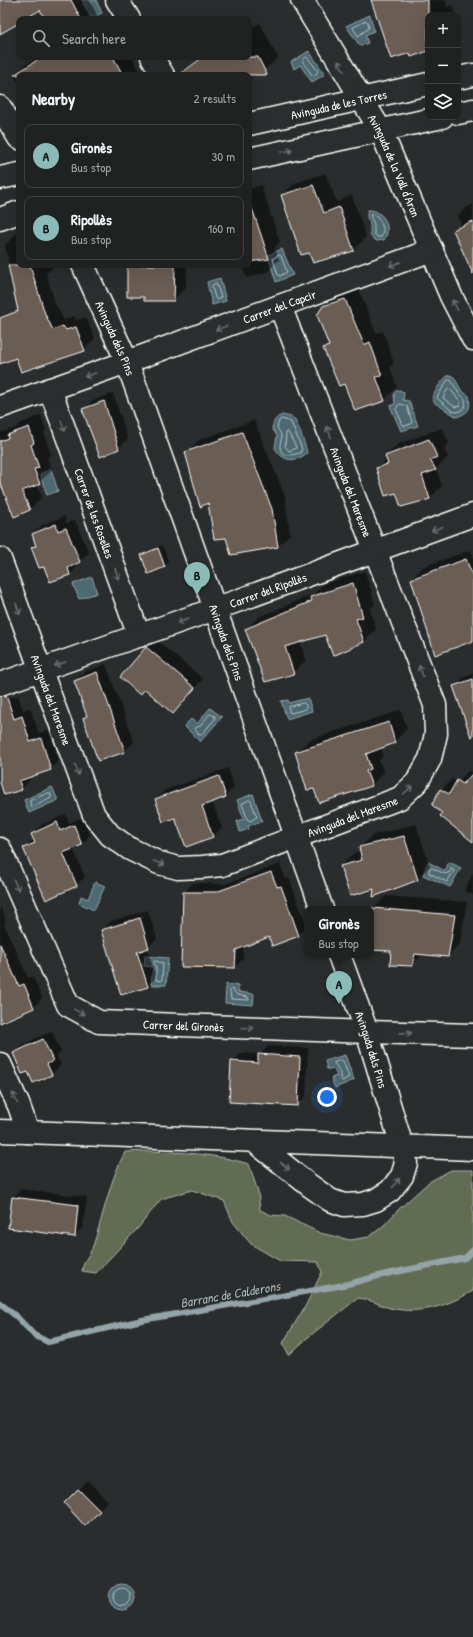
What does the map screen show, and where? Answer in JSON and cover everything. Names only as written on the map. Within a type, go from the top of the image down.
[{"type":"street","points":[[117,0],[127,16]]},
{"type":"street","name":"Avinguda de la Vall d'Aran","points":[[302,0],[381,130],[451,296],[473,339]]},
{"type":"street","points":[[154,60],[161,72]]},
{"type":"street","points":[[461,77],[473,74]]},
{"type":"street","name":"Avinguda de les Torres","points":[[252,123],[425,85]]},
{"type":"street","points":[[0,108],[16,133]]},
{"type":"street","points":[[461,112],[473,110]]},
{"type":"street","points":[[252,158],[428,120]]},
{"type":"street","points":[[0,178],[16,175]]},
{"type":"street","points":[[0,219],[16,213]]},
{"type":"street","name":"Carrer del Capcir","points":[[127,362],[432,250]]},
{"type":"street","name":"Avinguda dels Pins","points":[[84,268],[127,362],[295,837],[321,906]]},
{"type":"street","name":"Avinguda del Maresme","points":[[0,559],[40,672],[94,815],[110,834],[130,849],[159,863],[178,868],[222,865],[400,798],[417,782],[430,759],[436,734],[435,705],[374,552],[280,306]]},
{"type":"street","points":[[0,406],[127,362]]},
{"type":"street","name":"Carrer de les Roselles","points":[[50,389],[139,636]]},
{"type":"street","name":"Carrer del Ripollès","points":[[40,672],[473,515]]},
{"type":"street","points":[[0,684],[40,672]]},
{"type":"street","name":"Carrer del Gironès","points":[[0,849],[68,1005],[99,1022],[473,1035]]},
{"type":"street","name":"Avinguda dels Pins","points":[[255,1142],[314,1189],[330,1200],[344,1205],[363,1204],[376,1200],[390,1191],[402,1176],[406,1164],[402,1146],[367,1032],[340,958]]},
{"type":"street","points":[[0,1064],[19,1106],[28,1132]]},
{"type":"street","points":[[0,1131],[255,1142],[473,1149]]},
{"type":"green space","points":[[147,1151],[211,1156],[249,1164],[258,1192],[260,1210],[271,1215],[285,1216],[320,1233],[350,1240],[369,1237],[382,1227],[399,1209],[429,1182],[451,1170],[473,1170],[473,1291],[443,1305],[423,1310],[401,1310],[390,1308],[358,1298],[307,1338],[289,1355],[283,1343],[306,1305],[322,1272],[318,1262],[280,1261],[251,1244],[233,1222],[224,1201],[192,1190],[161,1199],[139,1227],[96,1273],[82,1271],[84,1263],[93,1246],[119,1163],[125,1152]]},
{"type":"water","points":[[82,0],[96,0],[102,13],[95,16],[90,16]]},
{"type":"water","points":[[370,15],[374,31],[365,35],[368,43],[360,46],[346,26]]},
{"type":"water","points":[[309,51],[325,74],[312,82],[300,65],[294,69],[291,62]]},
{"type":"water","points":[[368,210],[378,213],[385,220],[387,225],[387,235],[384,240],[377,241],[371,236],[370,223],[367,217]]},
{"type":"water","points":[[282,249],[293,275],[276,282],[268,255]]},
{"type":"water","points":[[220,278],[226,301],[212,305],[207,282]]},
{"type":"water","points":[[450,375],[454,377],[461,390],[469,396],[470,404],[467,412],[457,417],[435,403],[432,398],[442,381]]},
{"type":"water","points":[[400,390],[404,393],[403,400],[409,401],[418,426],[401,431],[390,406],[395,404],[394,394],[396,391]]},
{"type":"water","points":[[282,415],[294,419],[302,436],[307,453],[294,460],[285,458],[278,453],[275,448],[277,436],[272,428],[273,423]]},
{"type":"water","points":[[51,469],[58,491],[47,495],[40,474]]},
{"type":"water","points":[[92,577],[97,593],[79,599],[73,584]]},
{"type":"water","points":[[308,698],[312,711],[287,719],[281,701],[288,700],[289,703]]},
{"type":"water","points":[[210,708],[222,717],[200,742],[184,726],[191,719],[197,724]]},
{"type":"water","points":[[52,787],[58,800],[29,813],[24,800]]},
{"type":"water","points":[[253,794],[262,821],[248,826],[249,829],[240,832],[237,821],[244,819],[237,800]]},
{"type":"water","points":[[428,862],[445,871],[449,862],[461,868],[450,887],[423,875]]},
{"type":"water","points":[[95,882],[105,886],[94,910],[79,903],[81,896],[88,899]]},
{"type":"water","points":[[145,956],[168,958],[166,985],[151,985],[153,967],[144,966]]},
{"type":"water","points":[[226,984],[238,986],[238,992],[254,994],[253,1005],[225,1003]]},
{"type":"water","points":[[345,1055],[354,1080],[335,1088],[331,1078],[337,1076],[334,1069],[327,1069],[325,1061]]},
{"type":"water","points":[[122,1584],[131,1588],[135,1597],[131,1606],[122,1610],[113,1606],[109,1597],[113,1588]]},
{"type":"building","points":[[0,0],[71,0],[79,16],[43,16],[40,10],[30,16],[16,16],[16,25],[0,34]]},
{"type":"building","points":[[371,0],[428,0],[428,12],[425,12],[425,52],[411,57],[410,53],[391,59]]},
{"type":"building","points":[[252,57],[258,57],[267,75],[252,75],[252,72],[183,72],[199,60],[252,60]]},
{"type":"building","points":[[37,60],[115,60],[121,72],[19,72]]},
{"type":"building","points":[[313,185],[324,213],[339,207],[354,251],[313,263],[309,253],[301,255],[281,195]]},
{"type":"building","points":[[252,208],[269,259],[252,262]]},
{"type":"building","points":[[473,221],[473,274],[453,230]]},
{"type":"building","points":[[8,265],[16,265],[16,268],[31,268],[45,314],[53,330],[63,326],[66,330],[76,327],[85,351],[21,372],[16,358],[0,364],[0,318],[18,311]]},
{"type":"building","points":[[127,268],[175,268],[174,301],[144,301],[144,297],[127,297]]},
{"type":"building","points":[[345,299],[364,345],[370,342],[382,376],[376,377],[385,401],[355,411],[344,384],[339,386],[323,348],[329,346],[317,315],[323,306]]},
{"type":"building","points":[[104,401],[119,449],[100,457],[82,409]]},
{"type":"building","points":[[29,427],[34,443],[31,445],[39,468],[34,469],[40,484],[22,491],[30,510],[14,517],[0,482],[0,441],[8,438],[7,435]]},
{"type":"building","points":[[242,432],[272,509],[278,547],[231,555],[226,538],[214,539],[208,503],[200,507],[185,452]]},
{"type":"building","points":[[429,439],[437,457],[430,460],[436,470],[422,475],[430,499],[401,507],[396,493],[385,496],[376,468],[388,464],[385,456]]},
{"type":"building","points":[[56,524],[58,531],[66,528],[80,562],[68,568],[70,575],[50,582],[44,567],[39,568],[31,547],[36,546],[32,534]]},
{"type":"building","points":[[158,548],[165,567],[148,574],[141,555]]},
{"type":"building","points":[[466,559],[473,577],[473,641],[435,655],[411,579]]},
{"type":"building","points":[[353,583],[363,617],[356,619],[364,642],[333,656],[325,635],[285,647],[294,674],[265,682],[245,629],[312,601],[310,597]]},
{"type":"building","points":[[146,647],[195,688],[173,714],[145,689],[140,695],[120,677]]},
{"type":"building","points":[[97,672],[125,752],[98,761],[83,718],[87,716],[74,681]]},
{"type":"building","points":[[473,679],[473,736],[471,737],[453,686]]},
{"type":"building","points":[[6,695],[14,719],[22,716],[30,742],[41,738],[51,770],[19,781],[22,790],[4,795],[0,782],[0,696]]},
{"type":"building","points":[[389,722],[395,743],[366,754],[371,769],[366,771],[372,786],[319,803],[314,789],[307,790],[295,752]]},
{"type":"building","points":[[473,773],[473,842],[440,816],[442,813],[432,805],[440,789],[449,794],[457,780],[463,784]]},
{"type":"building","points":[[219,776],[226,797],[202,806],[213,837],[186,847],[175,818],[163,822],[155,799]]},
{"type":"building","points":[[57,822],[60,831],[74,825],[82,845],[63,853],[77,886],[46,900],[23,848],[35,843],[31,834]]},
{"type":"building","points":[[404,836],[418,880],[373,897],[374,889],[350,896],[340,866],[362,860],[359,847]]},
{"type":"building","points":[[271,872],[277,887],[281,886],[299,936],[272,946],[269,937],[236,950],[235,968],[181,967],[183,892],[216,892]]},
{"type":"building","points":[[374,908],[455,915],[448,957],[415,954],[412,966],[390,965],[391,951],[374,950]]},
{"type":"building","points":[[140,918],[149,948],[137,952],[148,987],[121,995],[101,930]]},
{"type":"building","points":[[0,944],[19,986],[24,984],[34,1008],[0,1023]]},
{"type":"building","points":[[43,1039],[53,1061],[47,1064],[52,1075],[33,1083],[28,1072],[22,1074],[13,1053]]},
{"type":"building","points":[[258,1054],[300,1057],[298,1106],[229,1102],[231,1061],[258,1063]]},
{"type":"building","points":[[12,1197],[78,1205],[75,1237],[8,1228]]},
{"type":"building","points":[[78,1489],[100,1511],[85,1526],[64,1503]]},
{"type":"waterway","name":"Barranc de Calderons","points":[[0,1303],[18,1318],[34,1335],[48,1342],[142,1320],[344,1285],[386,1274],[465,1258],[473,1250]]},
{"type":"place","name":"Ripollès","points":[[197,595]]},
{"type":"place","name":"Gironès","points":[[339,1004]]}]
